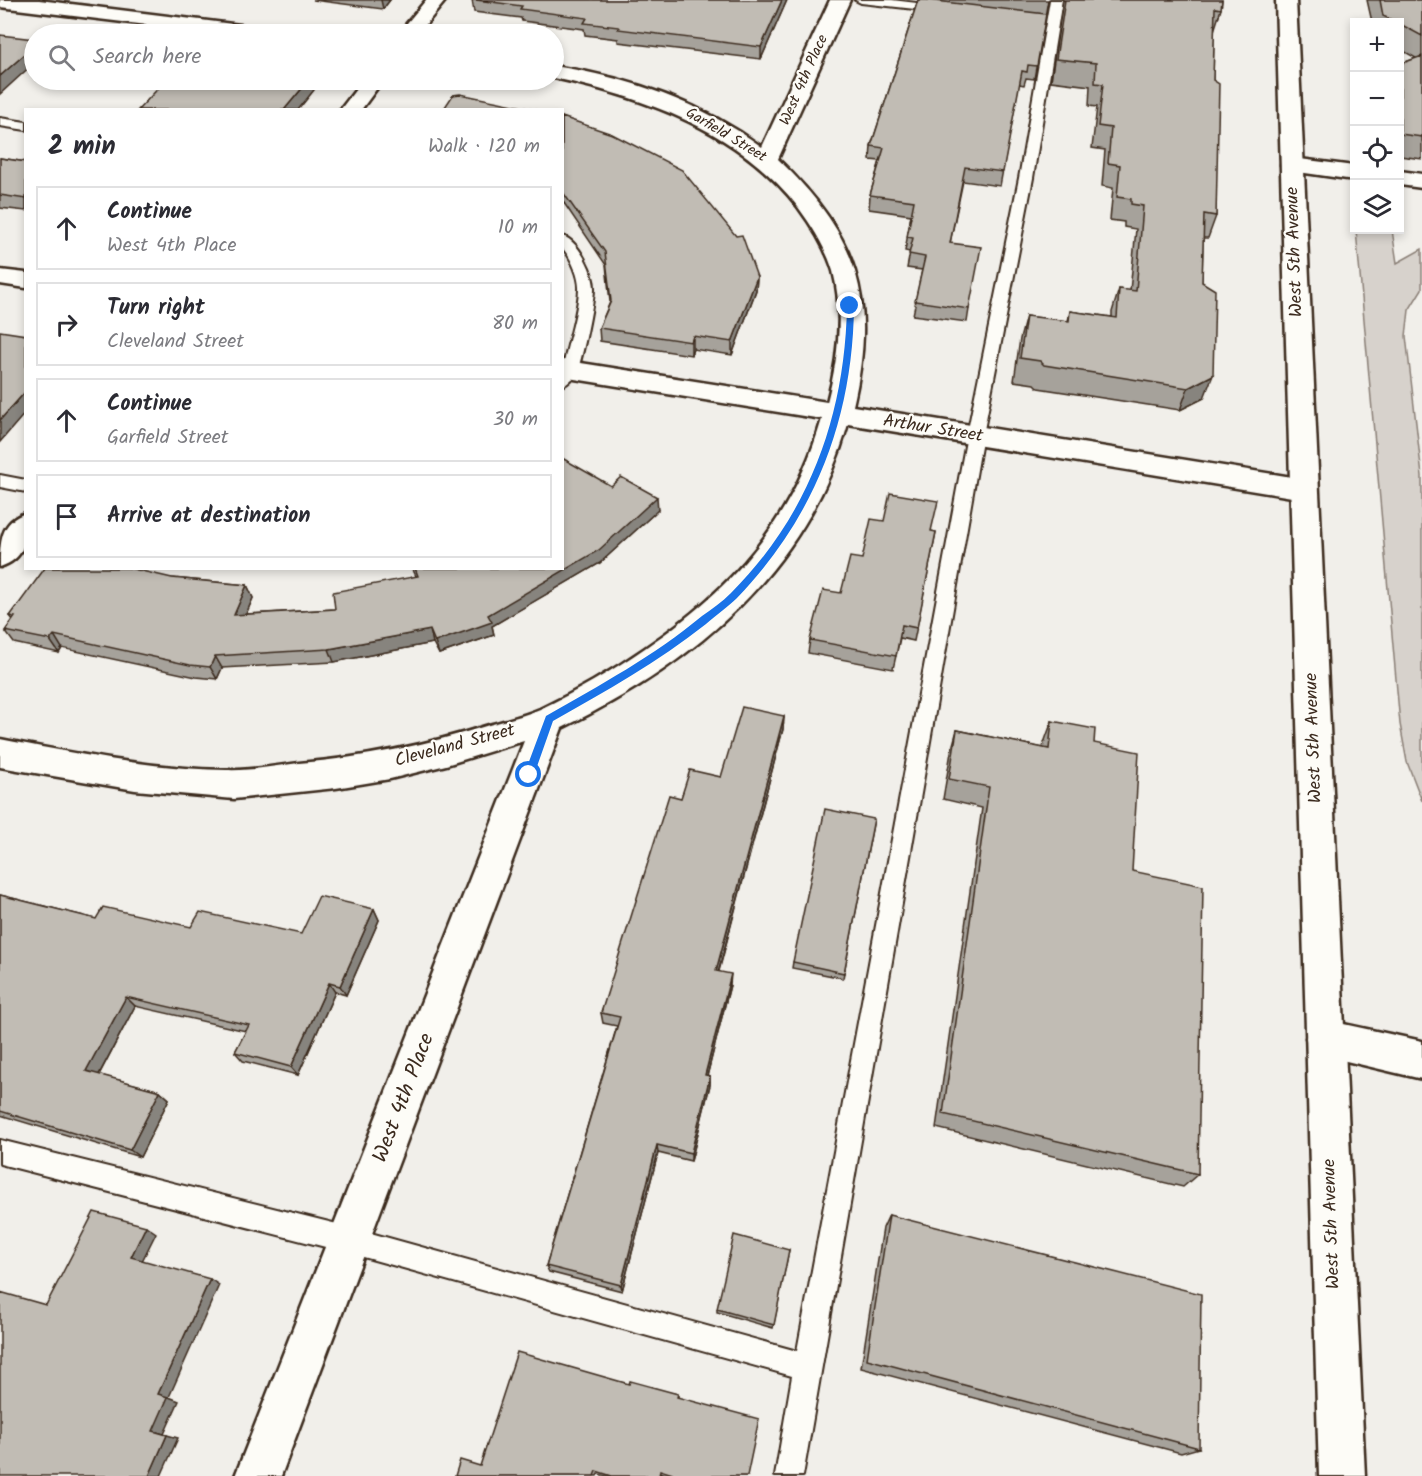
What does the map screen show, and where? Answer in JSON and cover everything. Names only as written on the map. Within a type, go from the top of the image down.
[{"type":"street","points":[[416,24],[436,0]]},
{"type":"street","name":"West 4th Place","points":[[767,159],[840,0]]},
{"type":"street","name":"West 5th Avenue","points":[[1286,0],[1342,1476]]},
{"type":"street","points":[[0,1],[185,24]]},
{"type":"street","name":"Garfield Street","points":[[564,74],[635,92],[678,107],[713,124],[767,159],[808,203],[833,240],[845,272],[850,306],[850,338],[838,413]]},
{"type":"street","points":[[352,108],[365,90]]},
{"type":"street","points":[[1292,165],[1350,172]]},
{"type":"street","points":[[1404,179],[1422,181]]},
{"type":"street","points":[[0,277],[24,281]]},
{"type":"street","name":"Arthur Street","points":[[565,373],[838,413],[1304,489]]},
{"type":"street","name":"Cleveland Street","points":[[0,753],[80,769],[221,785],[354,772],[454,749],[549,719],[635,670],[686,635],[733,596],[776,546],[804,502],[824,456],[838,413]]},
{"type":"street","points":[[0,556],[24,526]]},
{"type":"street","name":"West 4th Place","points":[[258,1476],[549,719]]},
{"type":"street","points":[[1325,1038],[1422,1060]]},
{"type":"lane","points":[[861,0],[959,11]]},
{"type":"lane","points":[[789,1476],[975,435],[1026,178],[1046,22],[1056,0]]},
{"type":"lane","points":[[0,122],[24,126]]},
{"type":"lane","points":[[564,242],[575,252],[587,288],[565,373]]},
{"type":"lane","points":[[0,482],[24,486]]},
{"type":"lane","points":[[0,1152],[349,1240],[807,1366]]},
{"type":"shaded area","points":[[1356,234],[1393,234],[1397,263],[1422,249],[1422,289],[1409,310],[1406,336],[1422,476],[1422,801],[1407,762],[1400,724]]},
{"type":"building","points":[[476,0],[782,0],[761,47],[618,29],[619,27],[584,23],[587,18],[520,9],[522,6]]},
{"type":"building","points":[[918,0],[1046,14],[1037,66],[1028,65],[1027,72],[1022,71],[1003,172],[965,167],[950,243],[981,247],[969,309],[915,301],[925,257],[909,254],[913,238],[907,237],[914,201],[870,195],[884,148],[871,146]]},
{"type":"building","points":[[1065,0],[1222,0],[1221,9],[1215,8],[1213,80],[1219,84],[1216,216],[1204,214],[1202,282],[1215,290],[1213,375],[1188,388],[1044,365],[1040,361],[1020,358],[1026,316],[1069,321],[1070,311],[1117,318],[1119,289],[1136,291],[1143,206],[1131,204],[1131,199],[1117,197],[1120,165],[1108,163],[1111,128],[1098,126],[1103,84],[1095,83],[1096,63],[1056,59]]},
{"type":"building","points":[[1380,0],[1422,0],[1422,36],[1404,26],[1404,18],[1383,16]]},
{"type":"building","points":[[0,35],[24,38],[24,55],[0,76]]},
{"type":"building","points":[[1422,56],[1422,137],[1404,135],[1404,63]]},
{"type":"building","points":[[157,90],[301,90],[286,108],[140,108]]},
{"type":"building","points":[[460,94],[527,108],[444,108],[453,95]]},
{"type":"building","points":[[564,118],[612,134],[682,170],[736,236],[742,235],[757,277],[732,342],[693,336],[691,342],[599,328],[611,301],[605,252],[564,194]]},
{"type":"building","points":[[0,158],[24,162],[24,199],[0,195]]},
{"type":"building","points":[[0,331],[24,335],[24,393],[0,420]]},
{"type":"building","points":[[564,459],[611,486],[621,477],[657,497],[599,550],[488,615],[492,622],[435,642],[430,630],[329,649],[215,656],[210,667],[190,665],[54,635],[50,640],[5,631],[15,617],[10,616],[44,570],[138,570],[172,578],[247,585],[234,615],[335,609],[333,592],[418,576],[416,570],[564,570]]},
{"type":"building","points":[[890,493],[938,501],[931,531],[936,532],[917,628],[902,625],[896,656],[810,640],[823,590],[841,593],[850,557],[862,559],[871,519],[884,521]]},
{"type":"building","points":[[742,707],[784,716],[716,971],[731,974],[705,1075],[710,1076],[691,1153],[657,1145],[621,1285],[546,1266],[620,1017],[601,1013],[669,795],[681,798],[690,770],[721,777]]},
{"type":"building","points":[[1052,721],[1095,729],[1094,743],[1139,752],[1132,871],[1203,886],[1198,1174],[943,1114],[989,787],[949,779],[957,730],[1049,749]]},
{"type":"building","points":[[825,809],[874,819],[844,973],[793,962]]},
{"type":"building","points":[[0,895],[96,919],[103,907],[191,927],[200,912],[301,934],[319,896],[374,909],[340,986],[329,983],[291,1067],[235,1052],[249,1025],[126,997],[86,1071],[160,1091],[130,1150],[0,1111]]},
{"type":"building","points":[[94,1212],[146,1226],[131,1257],[210,1279],[158,1394],[168,1397],[153,1431],[167,1435],[149,1476],[0,1476],[0,1292],[46,1305]]},
{"type":"building","points":[[889,1215],[1201,1294],[1199,1448],[867,1359]]},
{"type":"building","points":[[734,1235],[789,1250],[774,1325],[717,1309]]},
{"type":"building","points":[[517,1352],[629,1384],[630,1381],[678,1394],[677,1397],[759,1419],[747,1476],[679,1476],[660,1470],[659,1476],[612,1476],[596,1471],[594,1476],[455,1476],[460,1460],[480,1466]]},
{"type":"route","points":[[529,775],[549,719],[635,670],[686,635],[733,596],[776,546],[804,502],[824,456],[838,413],[850,338],[850,306]]}]
